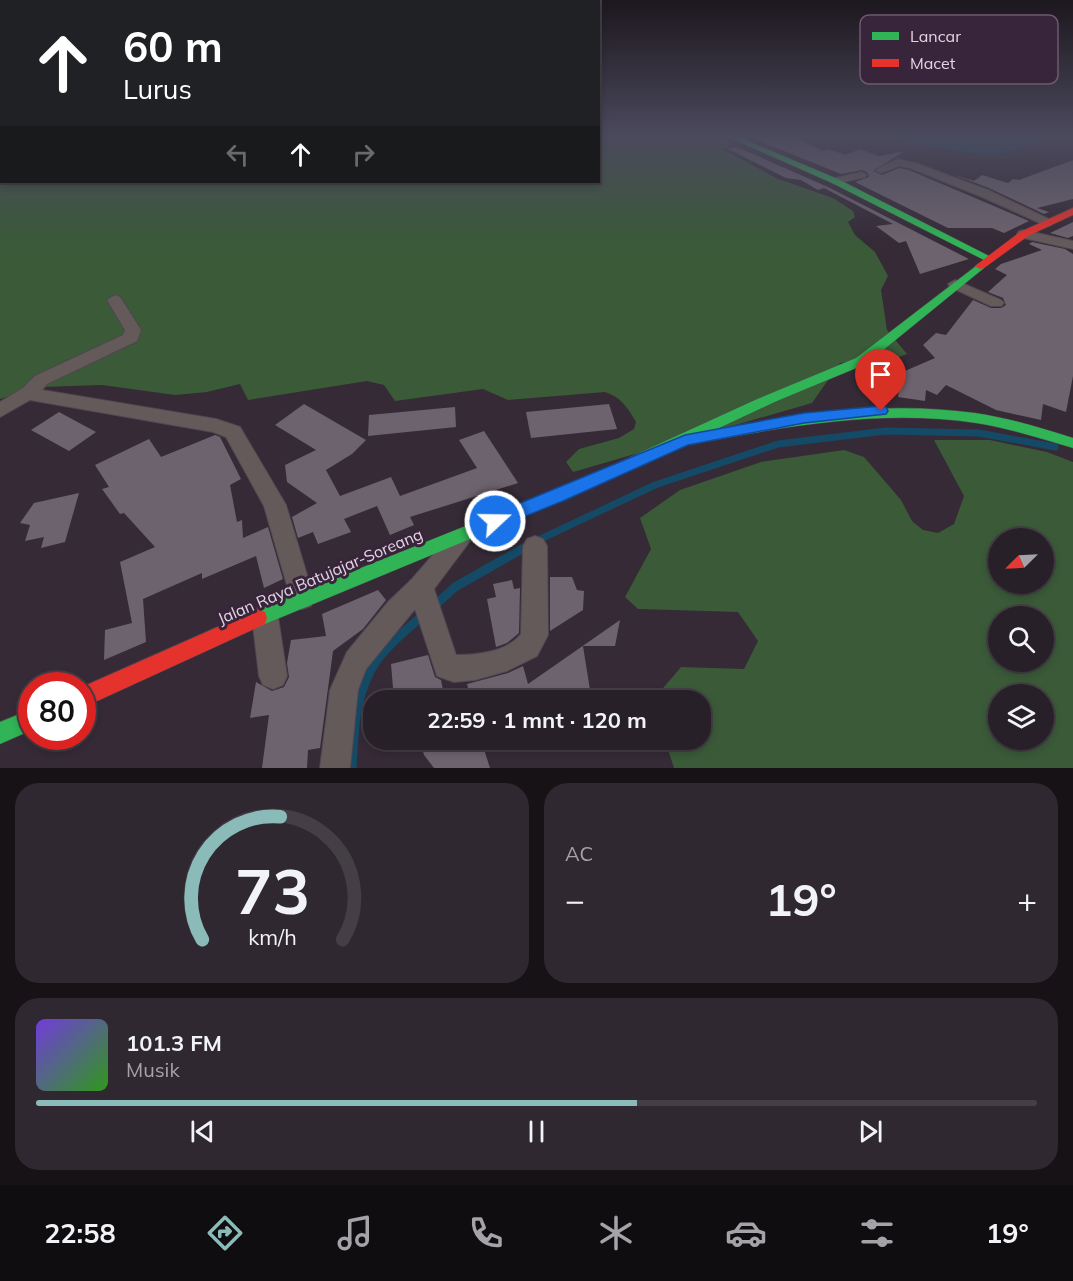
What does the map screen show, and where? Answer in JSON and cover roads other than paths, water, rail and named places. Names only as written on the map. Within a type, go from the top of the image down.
[{"type":"main road","points":[[814,173],[988,258]]},
{"type":"main road","name":"Jalan Raya Batujajar-Soreang","points":[[96,692],[388,561],[558,496],[685,440],[762,402],[841,372],[861,361],[988,258],[1020,237],[1073,211]]},
{"type":"main road","points":[[685,440],[804,418],[881,411],[943,412],[1002,421],[1071,438]]},
{"type":"main road","points":[[0,733],[18,726]]},
{"type":"street","points":[[930,173],[1049,222]]},
{"type":"street","points":[[835,182],[861,175]]},
{"type":"street","points":[[1020,237],[1073,245]]},
{"type":"street","points":[[1020,237],[1050,251]]},
{"type":"street","points":[[955,284],[996,303]]},
{"type":"street","points":[[0,411],[29,392],[41,380],[131,337],[133,330],[115,300]]},
{"type":"street","points":[[29,392],[216,426],[233,432],[275,505],[302,598]]},
{"type":"street","points":[[335,768],[344,690],[356,661],[397,610],[423,592],[466,533]]},
{"type":"street","points":[[423,592],[446,667],[465,670],[523,650],[531,644],[535,635],[535,546]]},
{"type":"street","points":[[265,617],[273,676]]},
{"type":"waterway","points":[[535,542],[655,485],[778,444],[886,431],[979,433],[1055,447]]},
{"type":"waterway","points":[[434,606],[455,587],[535,542]]},
{"type":"waterway","points":[[352,768],[357,712],[364,684],[377,660],[388,647],[424,614]]}]
